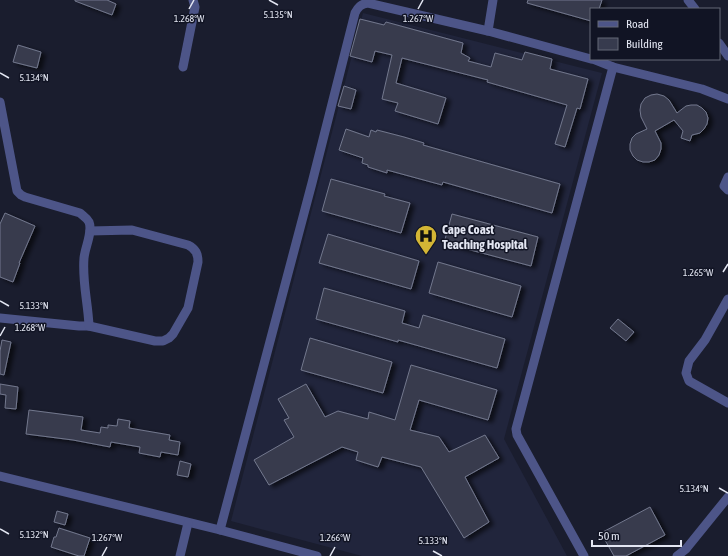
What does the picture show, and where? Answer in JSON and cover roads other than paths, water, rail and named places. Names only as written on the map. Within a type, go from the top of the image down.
[{"type":"street","points":[[183,67],[195,7],[193,0]]},
{"type":"street","points":[[488,31],[493,0]]},
{"type":"street","points":[[688,0],[694,8]]},
{"type":"street","points":[[220,530],[355,13],[362,4],[368,3],[488,31],[590,58]]},
{"type":"street","points":[[720,44],[728,56]]},
{"type":"street","points":[[594,60],[612,67],[702,89],[728,99]]},
{"type":"street","points":[[584,556],[517,435],[516,429],[612,67]]},
{"type":"street","points":[[0,102],[17,191],[25,197],[80,213],[89,222],[90,231],[84,257],[84,285],[89,314],[89,326]]},
{"type":"street","points":[[728,177],[724,186],[728,190]]},
{"type":"street","points":[[0,318],[89,326],[155,341],[163,341],[169,338],[173,334],[188,308],[198,262],[198,254],[194,248],[188,245],[132,230],[90,231]]},
{"type":"street","points":[[728,299],[705,340],[689,361],[686,373],[689,380],[728,403]]},
{"type":"street","points":[[0,476],[220,530],[316,556]]},
{"type":"street","points":[[677,556],[686,549],[728,497]]},
{"type":"street","points":[[180,556],[188,523]]},
{"type":"place","name":"Cape Coast Teaching Hospital","points":[[426,256]]}]
